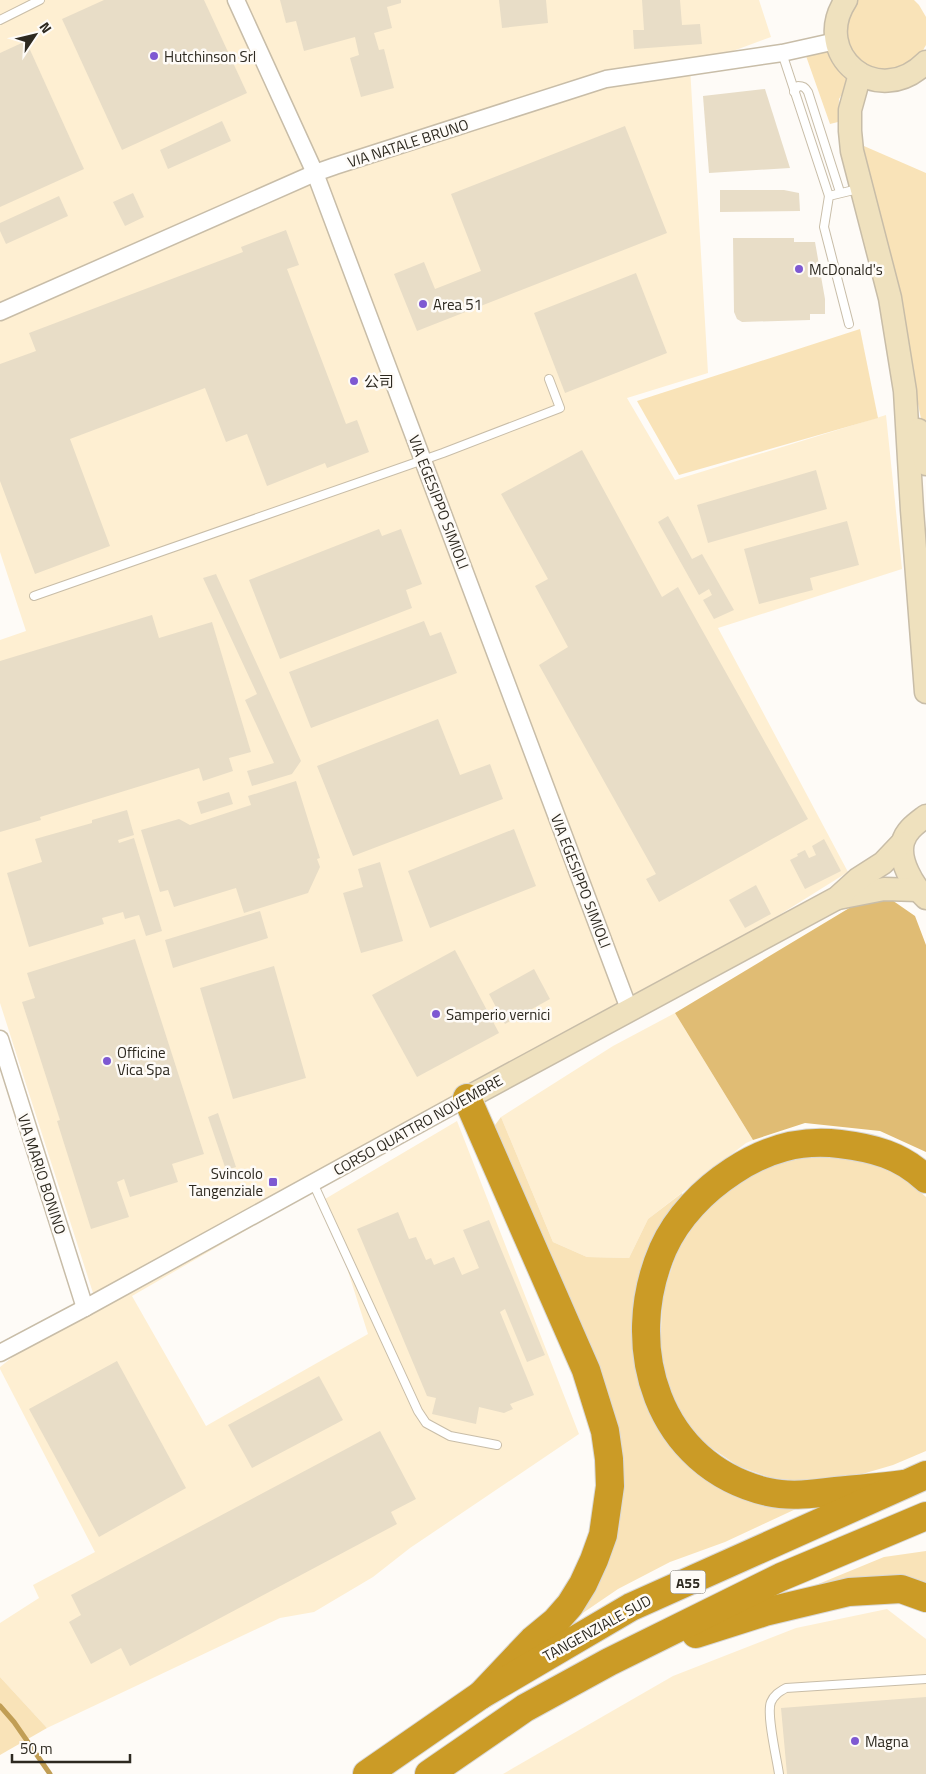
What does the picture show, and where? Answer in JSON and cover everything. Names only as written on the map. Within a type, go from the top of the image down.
[{"type":"highway","points":[[467,1098],[586,1370],[605,1431],[609,1458],[610,1486],[602,1535],[594,1560],[570,1605],[556,1621],[533,1640],[481,1695]]},
{"type":"highway","points":[[915,1480],[791,1495],[761,1490],[739,1482],[712,1468],[692,1451],[674,1427],[660,1401],[650,1373],[646,1342],[648,1307],[653,1277],[664,1248],[679,1222],[698,1198],[720,1179],[750,1160],[772,1150],[800,1143],[832,1143],[868,1148],[894,1156],[926,1178]]},
{"type":"highway","name":"TANGENZIALE SUD","points":[[367,1774],[481,1695],[632,1607],[915,1480]]},
{"type":"highway","name":"A55","points":[[429,1774],[525,1708],[608,1662],[781,1576],[926,1516]]},
{"type":"highway","points":[[608,1662],[765,1612],[848,1592],[901,1589],[926,1598]]},
{"type":"main road","points":[[842,2],[838,13],[836,41],[845,60],[860,74],[874,80],[889,82],[903,79],[917,72],[926,62]]},
{"type":"main road","points":[[860,74],[850,110],[852,151],[890,298],[906,391],[912,510],[926,692]]},
{"type":"main road","points":[[906,391],[926,464]]},
{"type":"main road","name":"CORSO QUATTRO NOVEMBRE","points":[[467,1098],[837,898],[858,879],[883,862],[902,843],[910,829],[926,816]]},
{"type":"main road","points":[[902,843],[904,862],[922,894]]},
{"type":"main road","name":"CORSO QUATTRO NOVEMBRE","points":[[837,898],[884,889],[922,894]]},
{"type":"street","name":"VIA EGESIPPO SIMIOLI","points":[[236,0],[315,172],[629,1009]]},
{"type":"street","name":"VIA NATALE BRUNO","points":[[0,312],[315,172],[606,78],[782,53],[836,41]]},
{"type":"street","name":"VIA MARIO BONINO","points":[[0,1039],[85,1308]]},
{"type":"street","name":"CORSO QUATTRO NOVEMBRE","points":[[0,1353],[467,1098]]},
{"type":"lane","points":[[0,20],[40,0]]},
{"type":"lane","points":[[782,53],[829,196],[824,227],[849,324]]},
{"type":"lane","points":[[794,92],[798,86],[802,86],[808,92],[840,192]]},
{"type":"lane","points":[[829,196],[863,188]]},
{"type":"lane","points":[[34,596],[423,460],[560,408],[549,380]]},
{"type":"lane","points":[[313,1183],[418,1411],[426,1423],[450,1436],[497,1445]]},
{"type":"lane","points":[[779,1774],[771,1720],[771,1703],[777,1693],[786,1688],[926,1679]]},
{"type":"shaded area","points":[[0,0],[759,0],[771,37],[690,67],[708,373],[627,398],[675,480],[886,415],[902,569],[718,628],[848,872],[629,1009],[132,1296],[206,1426],[368,1334],[325,1199],[457,1121],[579,1434],[410,1548],[373,1577],[314,1612],[280,1618],[47,1728],[0,1677],[0,1623],[39,1598],[33,1585],[95,1552],[0,1367],[93,1293],[0,1003],[0,640],[26,631],[0,552]]},
{"type":"shaded area","points":[[855,0],[914,0],[919,5],[926,17],[926,45],[919,57],[909,67],[881,74],[855,62],[843,22]]},
{"type":"shaded area","points":[[830,50],[849,77],[848,84],[839,99],[838,122],[830,124],[806,56]]},
{"type":"shaded area","points":[[857,143],[926,173],[926,443],[900,316]]},
{"type":"shaded area","points":[[860,329],[878,418],[679,475],[637,401]]},
{"type":"shaded area","points":[[889,898],[915,916],[926,945],[926,1152],[880,1131],[805,1123],[753,1140],[675,1013],[851,907]]},
{"type":"shaded area","points":[[675,1013],[753,1140],[746,1143],[648,1219],[629,1258],[587,1257],[553,1242],[501,1117],[613,1046]]},
{"type":"shaded area","points":[[501,1117],[553,1242],[587,1257],[629,1258],[648,1219],[682,1193],[683,1201],[659,1236],[658,1417],[798,1508],[725,1542],[670,1562],[618,1589],[574,1619],[619,1498],[495,1134],[495,1125]]},
{"type":"shaded area","points":[[819,1155],[875,1163],[903,1177],[926,1197],[926,1451],[893,1465],[852,1477],[809,1482],[771,1478],[738,1466],[704,1443],[681,1415],[668,1385],[660,1346],[663,1294],[678,1249],[703,1212],[738,1181],[779,1161]]},
{"type":"shaded area","points":[[926,1551],[926,1590],[814,1589],[811,1587],[884,1557]]},
{"type":"shaded area","points":[[887,1609],[926,1639],[926,1774],[503,1774],[673,1676],[796,1628]]},
{"type":"shaded area","points":[[0,1677],[47,1728],[0,1755]]},
{"type":"building","name":"Hutchinson Srl","points":[[104,0],[204,0],[247,93],[122,150],[62,19]]},
{"type":"building","points":[[280,0],[401,0],[401,3],[387,7],[392,28],[374,33],[379,50],[384,49],[394,88],[361,97],[350,58],[359,55],[355,37],[304,51],[296,21],[286,23]]},
{"type":"building","points":[[499,0],[546,0],[548,23],[502,28]]},
{"type":"building","points":[[642,0],[680,0],[682,25],[700,24],[702,44],[634,49],[633,30],[644,30]]},
{"type":"building","points":[[26,41],[84,169],[0,207],[0,53]]},
{"type":"building","points":[[765,89],[790,168],[709,173],[703,96]]},
{"type":"building","points":[[222,121],[231,141],[168,169],[160,150]]},
{"type":"building","points":[[625,126],[667,233],[417,331],[394,274],[424,262],[435,289],[481,271],[451,194]]},
{"type":"building","points":[[720,190],[784,190],[799,193],[800,211],[720,212]]},
{"type":"building","points":[[133,193],[144,217],[125,226],[113,202]]},
{"type":"building","points":[[59,196],[68,216],[6,244],[0,231],[0,223]]},
{"type":"building","points":[[286,230],[299,265],[287,269],[346,424],[357,420],[369,452],[327,468],[325,463],[267,486],[247,434],[226,442],[205,388],[70,439],[110,546],[35,574],[0,481],[0,364],[36,351],[29,333],[243,252],[241,247]]},
{"type":"building","points":[[733,238],[794,238],[794,242],[815,242],[825,299],[825,314],[810,314],[810,320],[742,322],[737,319],[734,312]]},
{"type":"building","points":[[636,273],[667,353],[565,393],[534,313]]},
{"type":"building","points":[[582,450],[662,597],[678,587],[808,819],[659,902],[646,879],[656,874],[539,665],[568,647],[535,586],[548,579],[501,494]]},
{"type":"building","points":[[816,470],[827,509],[708,543],[697,505]]},
{"type":"building","points":[[668,516],[692,559],[702,554],[734,610],[714,619],[703,600],[712,595],[709,589],[699,595],[658,522]]},
{"type":"building","points":[[847,521],[859,565],[810,578],[813,590],[759,604],[744,549]]},
{"type":"building","points":[[379,529],[382,536],[401,529],[422,584],[406,590],[412,608],[280,659],[249,580]]},
{"type":"building","points":[[216,574],[301,761],[292,774],[252,786],[247,771],[274,763],[245,700],[257,694],[203,578]]},
{"type":"building","points":[[152,615],[159,638],[212,622],[251,752],[229,758],[233,771],[203,781],[199,768],[40,817],[41,820],[0,832],[0,661]]},
{"type":"building","points":[[424,621],[430,636],[441,632],[457,673],[311,728],[289,672]]},
{"type":"building","points":[[438,719],[460,775],[490,764],[503,799],[353,856],[317,766]]},
{"type":"building","points":[[296,781],[320,858],[317,859],[320,867],[308,893],[244,913],[236,888],[174,907],[168,890],[160,892],[141,830],[179,819],[190,825],[251,805],[248,796]]},
{"type":"building","points":[[229,792],[233,804],[201,814],[197,802]]},
{"type":"building","points":[[127,810],[134,835],[118,840],[119,843],[134,838],[162,931],[146,936],[139,915],[125,919],[123,912],[102,918],[104,924],[29,947],[7,873],[42,862],[35,839],[92,823],[92,820]]},
{"type":"building","points":[[514,829],[536,886],[430,928],[408,871]]},
{"type":"building","points":[[824,839],[841,871],[805,889],[790,860],[805,850],[809,858],[816,855],[812,846]]},
{"type":"building","points":[[380,862],[403,941],[361,953],[343,893],[363,887],[358,869]]},
{"type":"building","points":[[756,885],[771,914],[745,928],[729,900]]},
{"type":"building","points":[[260,911],[268,938],[173,968],[165,940]]},
{"type":"building","name":"Officine Vica Spa","points":[[135,939],[204,1154],[172,1164],[178,1182],[130,1197],[124,1179],[117,1182],[129,1217],[91,1229],[57,1121],[60,1120],[22,1002],[35,998],[27,973]]},
{"type":"building","name":"Samperio vernici","points":[[455,950],[499,1033],[417,1077],[372,995]]},
{"type":"building","points":[[274,966],[306,1078],[233,1099],[200,988]]},
{"type":"building","points":[[534,969],[550,999],[505,1024],[489,994]]},
{"type":"building","points":[[218,1113],[236,1167],[226,1170],[208,1117]]},
{"type":"building","points":[[398,1212],[409,1239],[416,1237],[426,1260],[431,1258],[434,1265],[454,1257],[462,1275],[479,1268],[463,1230],[489,1220],[545,1355],[527,1362],[505,1309],[500,1312],[534,1395],[510,1404],[513,1409],[504,1413],[479,1407],[476,1424],[432,1414],[436,1398],[427,1396],[357,1229]]},
{"type":"building","points":[[117,1361],[186,1488],[99,1537],[29,1409]]},
{"type":"building","points":[[319,1376],[343,1420],[252,1468],[228,1425]]},
{"type":"building","points":[[380,1431],[416,1499],[391,1512],[397,1524],[130,1666],[121,1648],[91,1664],[69,1622],[81,1615],[71,1595]]},
{"type":"building","name":"Magna","points":[[926,1697],[926,1774],[787,1774],[781,1708]]},
{"type":"waterway","points":[[0,1706],[14,1722],[50,1774]]},
{"type":"place","name":"Hutchinson Srl","points":[[154,56]]},
{"type":"place","name":"McDonald's","points":[[799,269]]},
{"type":"place","name":"Area 51","points":[[423,304]]},
{"type":"place","name":"公司","points":[[354,381]]},
{"type":"place","name":"Samperio vernici","points":[[436,1014]]},
{"type":"place","name":"Officine Vica Spa","points":[[107,1061]]},
{"type":"place","name":"Svincolo Tangenziale","points":[[273,1182]]},
{"type":"place","name":"Magna","points":[[855,1741]]}]
